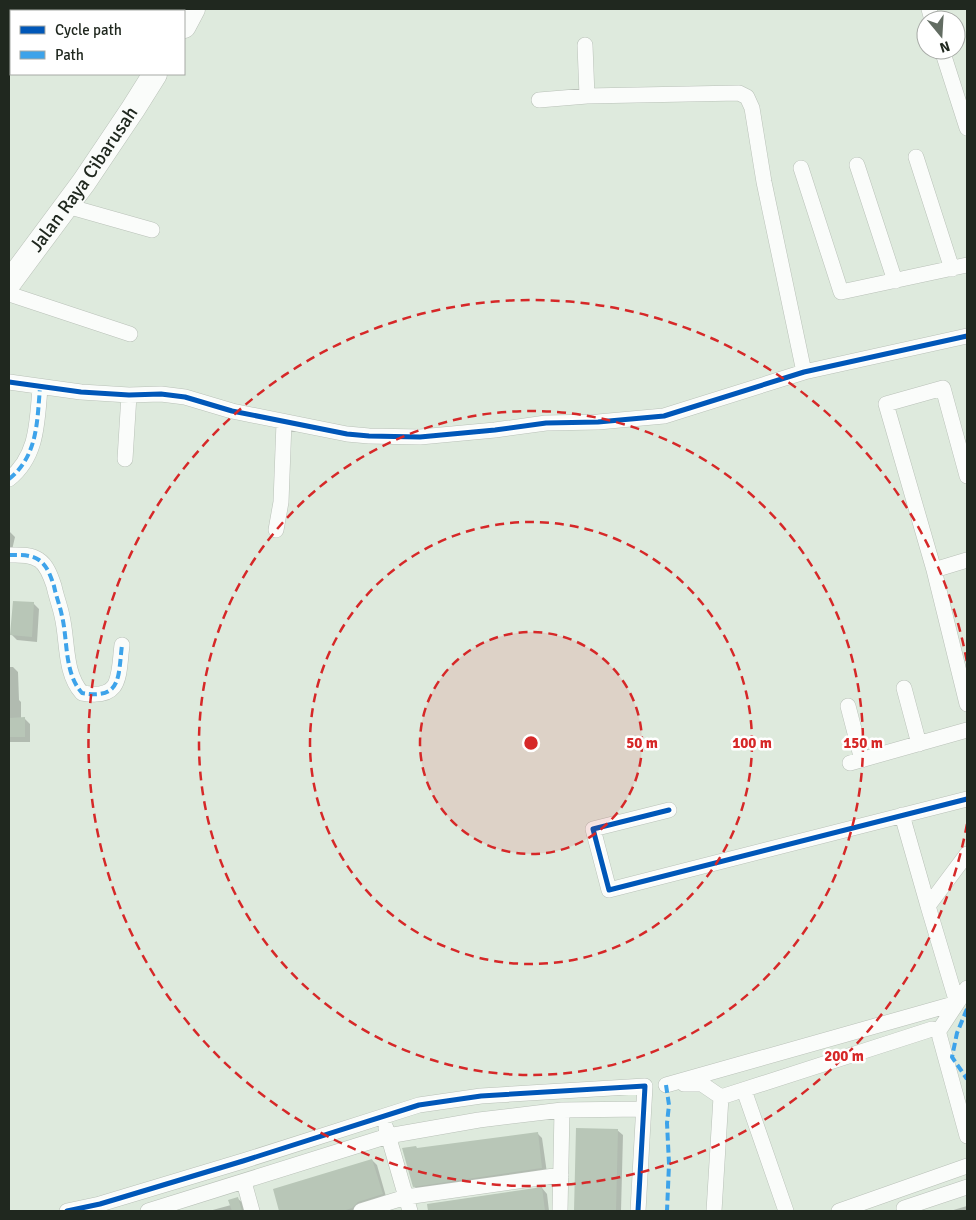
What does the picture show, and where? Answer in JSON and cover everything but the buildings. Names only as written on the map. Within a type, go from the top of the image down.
[{"type":"main road","points":[[185,24],[193,9]]},
{"type":"main road","name":"Jalan Raya Cibarusah","points":[[9,283],[67,206],[154,75]]},
{"type":"street","points":[[585,45],[587,96]]},
{"type":"street","points":[[946,60],[964,110],[967,128]]},
{"type":"street","points":[[540,100],[587,96],[740,93],[747,98],[752,108],[764,182],[804,372]]},
{"type":"street","points":[[801,168],[841,292],[960,267],[916,157]]},
{"type":"street","points":[[857,165],[895,281]]},
{"type":"street","points":[[67,206],[152,230]]},
{"type":"street","points":[[9,294],[130,334]]},
{"type":"street","points":[[9,382],[40,388],[130,395],[161,394],[185,397],[232,411],[362,436],[420,436],[495,430],[546,423],[664,416],[804,372],[967,336]]},
{"type":"street","points":[[9,479],[27,460],[36,430],[40,388]]},
{"type":"street","points":[[967,476],[943,388],[886,404],[934,570],[967,704]]},
{"type":"street","points":[[125,459],[130,395]]},
{"type":"street","points":[[276,530],[281,502],[284,422]]},
{"type":"street","points":[[9,555],[23,555],[38,559],[45,564],[62,615],[71,675],[75,686],[82,693],[100,695],[114,688],[122,645]]},
{"type":"street","points":[[934,570],[967,560]]},
{"type":"street","points":[[904,688],[919,744]]},
{"type":"street","points":[[848,706],[856,761],[967,730]]},
{"type":"street","points":[[669,810],[593,829],[609,890],[967,799]]},
{"type":"street","points":[[902,815],[957,1004]]},
{"type":"street","points":[[928,906],[967,854]]},
{"type":"street","points":[[938,1032],[967,988]]},
{"type":"street","points":[[666,1085],[957,1004]]},
{"type":"street","points":[[721,1097],[932,1029],[938,1032],[967,1136]]},
{"type":"street","points":[[67,1211],[101,1208],[418,1105],[443,1100],[645,1086],[702,1084],[721,1097]]},
{"type":"street","points":[[638,1211],[645,1086]]},
{"type":"street","points":[[744,1090],[786,1211]]},
{"type":"street","points":[[714,1211],[721,1097]]},
{"type":"street","points":[[148,1211],[388,1136],[479,1120],[562,1110],[643,1109]]},
{"type":"street","points":[[560,1211],[562,1110]]},
{"type":"street","points":[[383,1117],[408,1204]]},
{"type":"street","points":[[839,1211],[967,1166]]},
{"type":"street","points":[[361,1211],[408,1204],[560,1174]]},
{"type":"street","points":[[244,1182],[252,1211]]},
{"type":"street","points":[[901,1210],[967,1187]]},
{"type":"marked path","points":[[9,479],[19,470],[31,449],[37,425],[40,388]]},
{"type":"marked path","points":[[9,555],[24,555],[36,558],[42,562],[48,572],[62,616],[69,666],[76,685],[82,693],[105,693],[116,684],[122,645]]},
{"type":"marked path","points":[[967,1009],[957,1033],[952,1057],[967,1079]]},
{"type":"marked path","points":[[666,1085],[669,1105],[667,1123],[669,1164],[667,1211]]},
{"type":"cycle path","points":[[9,382],[81,392],[129,395],[161,394],[185,397],[232,411],[347,434],[420,437],[546,423],[598,422],[664,416],[804,372],[967,336]]},
{"type":"cycle path","points":[[669,810],[593,829],[609,890],[967,799]]},
{"type":"cycle path","points":[[67,1211],[100,1204],[243,1161],[419,1105],[481,1096],[645,1086],[638,1211]]}]
